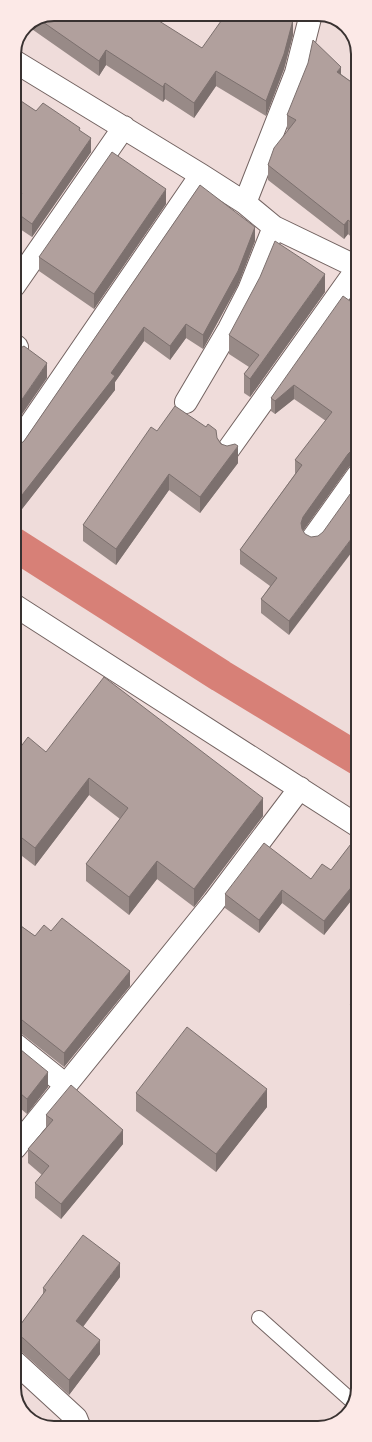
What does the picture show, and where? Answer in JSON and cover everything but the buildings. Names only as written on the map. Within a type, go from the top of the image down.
[{"type":"street","points":[[245,203],[296,73],[309,21]]},
{"type":"street","points":[[21,70],[124,127],[202,175],[245,203],[274,227],[351,265]]},
{"type":"street","points":[[21,276],[124,127]]},
{"type":"street","points":[[21,438],[202,175]]},
{"type":"street","points":[[186,402],[236,316],[249,290],[274,227]]},
{"type":"street","points":[[228,450],[351,276]]},
{"type":"street","points":[[313,538],[351,485]]},
{"type":"street","points":[[21,609],[351,821]]},
{"type":"street","points":[[21,1141],[214,902],[300,788]]},
{"type":"street","points":[[21,1050],[66,1085]]},
{"type":"street","points":[[21,1368],[76,1418],[77,1421]]},
{"type":"lane","points":[[259,1318],[349,1399]]},
{"type":"waterway","points":[[21,548],[221,676],[351,755]]}]
